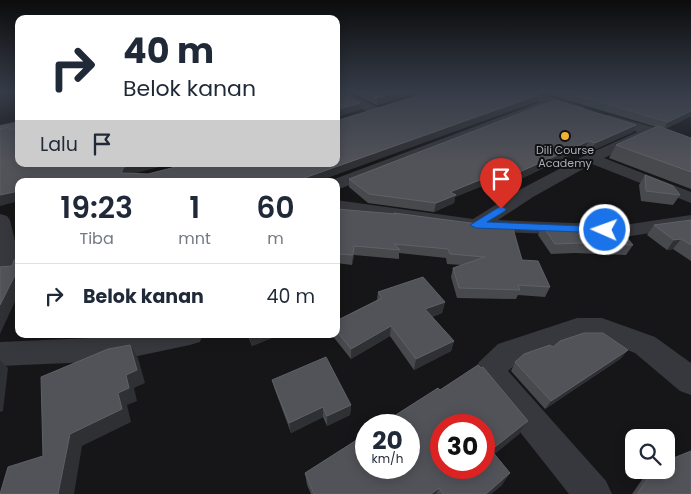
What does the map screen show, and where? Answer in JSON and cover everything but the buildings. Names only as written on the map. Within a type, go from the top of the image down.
[{"type":"main road","points":[[0,123],[15,121]]},
{"type":"main road","points":[[0,130],[15,127]]},
{"type":"street","points":[[340,182],[517,115]]},
{"type":"street","points":[[596,115],[667,137]]},
{"type":"street","points":[[476,225],[527,193],[591,158],[651,131]]},
{"type":"street","points":[[591,158],[691,198]]},
{"type":"street","points":[[340,207],[476,225],[624,231],[691,221]]},
{"type":"street","points":[[15,215],[0,220],[10,267],[15,266]]},
{"type":"street","points":[[593,494],[489,371],[508,353],[577,329],[602,329],[645,345],[691,381]]},
{"type":"street","points":[[0,354],[114,349],[170,338]]},
{"type":"place","name":"Dili Course Academy","points":[[565,136]]},
{"type":"route","points":[[501,209],[476,225],[605,230]]}]
